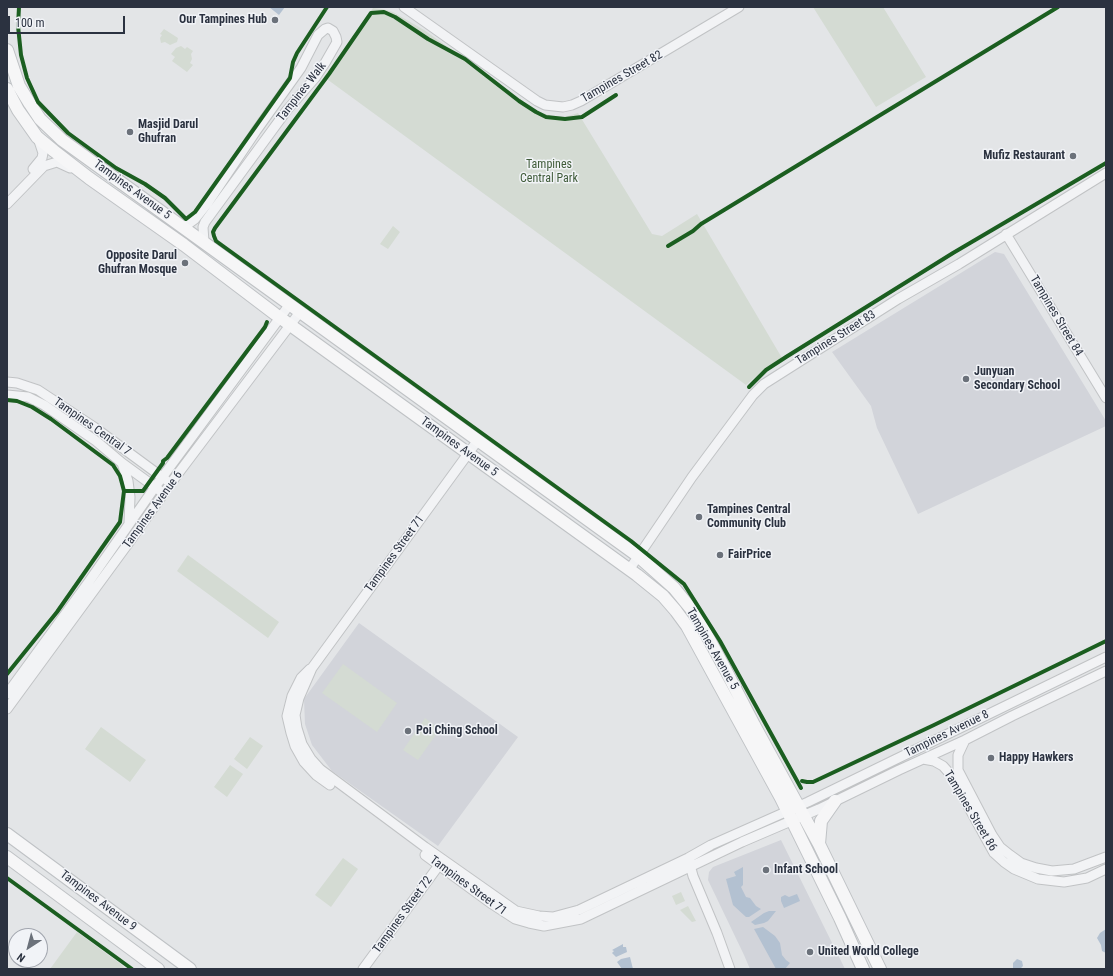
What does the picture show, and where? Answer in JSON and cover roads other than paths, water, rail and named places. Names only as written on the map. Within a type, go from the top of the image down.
[{"type":"main road","name":"Tampines Avenue 5","points":[[7,50],[19,86],[40,118],[62,140],[638,556],[674,588],[696,615],[796,814],[863,969]]},
{"type":"main road","name":"Tampines Avenue 5","points":[[7,89],[18,110],[37,137],[89,178],[184,244],[290,326],[663,596],[687,626],[796,814],[819,844],[880,969]]},
{"type":"main road","points":[[184,227],[182,236],[184,244]]},
{"type":"main road","points":[[819,844],[821,821],[835,801]]},
{"type":"main road","name":"Tampines Avenue 9","points":[[7,834],[190,969]]},
{"type":"main road","name":"Tampines Avenue 9","points":[[7,857],[158,969]]},
{"type":"street","name":"Tampines Street 82","points":[[404,7],[537,101],[545,105],[562,107],[581,101],[740,7]]},
{"type":"street","name":"Tampines Walk","points":[[184,227],[195,219],[207,204],[256,131],[306,61],[322,30],[327,28],[333,31],[337,42],[325,63],[315,78],[287,110],[205,222],[204,242]]},
{"type":"street","points":[[7,196],[42,158],[43,153],[37,137]]},
{"type":"street","points":[[7,204],[44,166],[52,163],[57,162],[89,178]]},
{"type":"street","name":"Tampines Street 83","points":[[629,570],[692,477],[753,395],[764,384],[898,299],[1106,173]]},
{"type":"street","name":"Tampines Street 84","points":[[1006,234],[1106,398]]},
{"type":"street","name":"Tampines Avenue 6","points":[[7,694],[88,583],[162,477],[290,304]]},
{"type":"street","name":"Tampines Avenue 6","points":[[7,709],[171,483],[300,312]]},
{"type":"street","name":"Tampines Central 7","points":[[7,382],[17,383],[38,390],[94,427],[171,483]]},
{"type":"street","name":"Tampines Central 7","points":[[7,395],[28,397],[44,405],[96,441],[122,463],[164,494]]},
{"type":"street","name":"Tampines Street 71","points":[[478,440],[312,668],[299,698],[295,715],[302,744],[311,759],[334,781],[441,863],[516,911],[539,916],[553,917],[579,910],[689,862],[711,846],[796,814]]},
{"type":"street","points":[[122,463],[128,481],[130,497],[129,524]]},
{"type":"street","name":"Tampines Avenue 8","points":[[796,814],[1106,657]]},
{"type":"street","name":"Tampines Avenue 8","points":[[796,814],[835,801],[965,740],[1106,671]]},
{"type":"street","name":"Tampines Street 86","points":[[965,740],[958,755],[958,770],[964,790],[994,853],[1014,869],[1038,879],[1064,882],[1087,878],[1106,869]]},
{"type":"street","name":"Tampines Street 86","points":[[923,759],[934,761],[943,766],[964,790],[1000,847],[1021,863],[1052,871],[1074,869],[1106,856]]},
{"type":"street","points":[[689,862],[730,969]]},
{"type":"street","name":"Tampines Street 72","points":[[363,969],[441,863]]},
{"type":"street","points":[[717,934],[726,945],[736,969]]},
{"type":"water","points":[[269,7],[285,7],[279,15]]},
{"type":"water","points":[[743,867],[743,885],[741,887],[746,897],[750,898],[756,906],[761,909],[749,917],[746,917],[733,905],[726,879],[736,876],[734,872]]},
{"type":"water","points":[[797,894],[800,901],[784,908],[781,897],[785,895],[789,897]]},
{"type":"water","points":[[776,911],[768,921],[755,925],[751,922],[764,913]]},
{"type":"water","points":[[763,927],[775,936],[780,943],[782,955],[790,963],[785,969],[776,969],[754,929]]},
{"type":"water","points":[[1106,929],[1106,953],[1102,951],[1101,945],[1097,938],[1100,933]]},
{"type":"water","points":[[623,944],[623,947],[626,947],[627,952],[616,957],[612,953],[614,951],[612,950]]},
{"type":"water","points":[[630,957],[633,969],[622,969],[617,962],[621,959]]},
{"type":"water","points":[[1017,959],[1022,961],[1023,966],[1020,969],[1013,969],[1013,963]]},
{"type":"place","name":"Our Tampines Hub","points":[[275,20]]},
{"type":"place","name":"Masjid Darul Ghufran","points":[[130,132]]},
{"type":"place","name":"Mufiz Restaurant","points":[[1073,156]]},
{"type":"place","name":"Opposite Darul Ghufran Mosque","points":[[185,263]]},
{"type":"place","name":"Junyuan Secondary School","points":[[966,379]]},
{"type":"place","name":"Tampines Central Community Club","points":[[699,517]]},
{"type":"place","name":"FairPrice","points":[[720,555]]},
{"type":"place","name":"Poi Ching School","points":[[408,731]]},
{"type":"place","name":"Happy Hawkers","points":[[991,758]]},
{"type":"place","name":"Infant School","points":[[766,870]]},
{"type":"place","name":"United World College","points":[[810,952]]},
{"type":"park label","name":"Tampines Central Park","points":[[549,172]]}]
